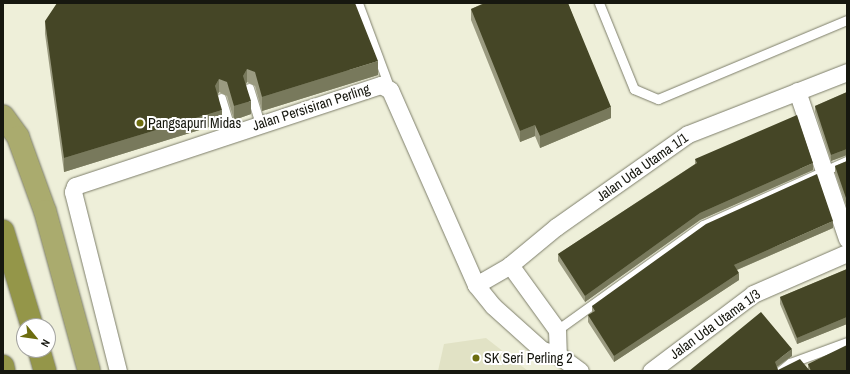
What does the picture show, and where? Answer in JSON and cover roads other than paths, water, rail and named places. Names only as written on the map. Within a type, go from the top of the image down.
[{"type":"highway","points":[[3,116],[18,137],[45,212],[89,371]]},
{"type":"highway","points":[[3,231],[30,318]]},
{"type":"highway","points":[[41,358],[45,371]]},
{"type":"highway","points":[[3,366],[4,371]]},
{"type":"street","name":"Jalan Uda Utama 1/1","points":[[476,285],[510,265],[556,227],[688,134],[847,72]]},
{"type":"street","name":"Jalan Persisiran Perling","points":[[118,371],[73,189],[79,184],[376,86],[385,86],[390,90],[476,285],[493,306],[542,350],[558,355],[580,371]]},
{"type":"street","points":[[797,91],[847,239]]},
{"type":"street","name":"Jalan Uda Utama 1/3","points":[[651,371],[753,294],[847,253]]},
{"type":"street","points":[[510,265],[557,330],[558,355]]},
{"type":"lane","points":[[358,3],[390,90]]},
{"type":"lane","points":[[599,3],[634,89],[658,99],[847,20]]},
{"type":"lane","points":[[249,88],[260,124]]},
{"type":"lane","points":[[221,98],[232,134]]},
{"type":"lane","points":[[557,330],[703,225],[824,169],[847,161]]},
{"type":"lane","points":[[780,371],[790,363],[847,342]]},
{"type":"place","name":"Pangsapuri Midas","points":[[140,123]]},
{"type":"place","name":"SK Seri Perling 2","points":[[476,358]]}]
